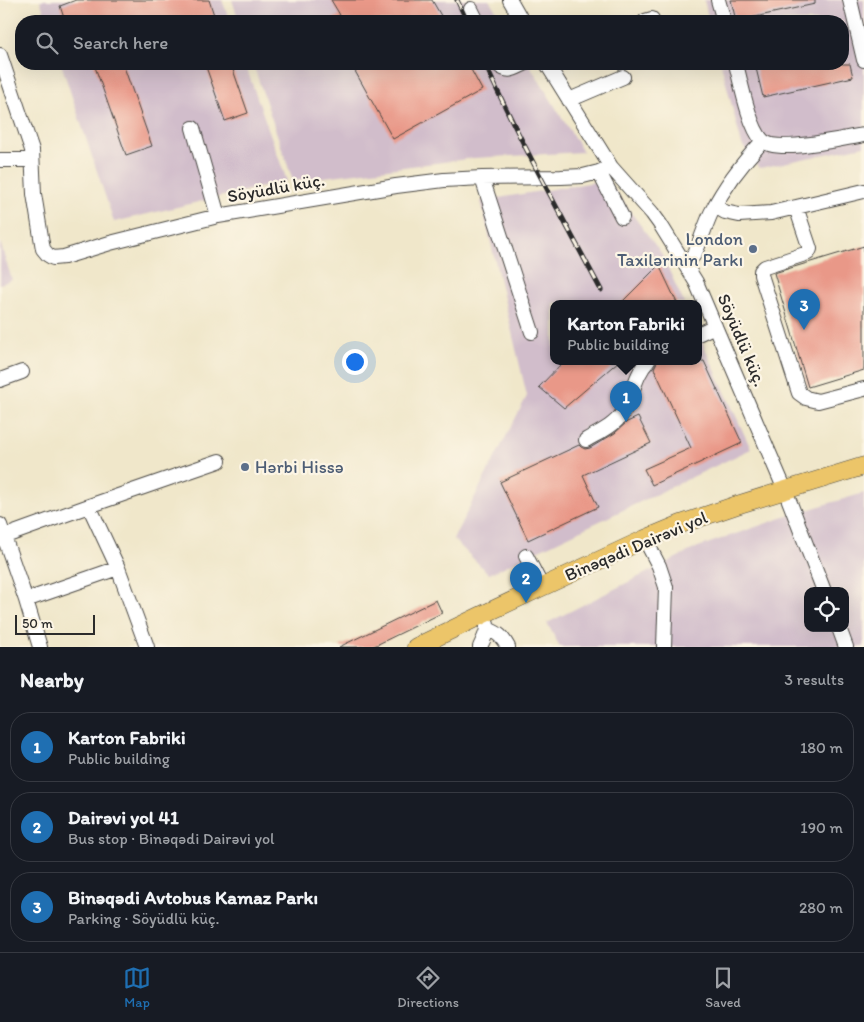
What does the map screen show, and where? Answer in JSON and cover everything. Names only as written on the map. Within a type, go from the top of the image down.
[{"type":"main road","name":"Binəqədi Dairəvi yol","points":[[416,647],[486,622],[542,587],[645,539],[707,514],[864,466]]},
{"type":"street","points":[[510,0],[519,15]]},
{"type":"street","points":[[718,0],[722,15]]},
{"type":"street","points":[[850,0],[864,60]]},
{"type":"street","name":"Söyüdlü küç.","points":[[0,55],[32,150],[34,194],[43,249],[53,258],[218,216],[396,186],[444,180],[482,178],[561,178],[583,176],[605,170]]},
{"type":"street","name":"Söyüdlü küç.","points":[[551,70],[569,100],[605,170],[652,213],[696,282],[785,490],[822,587]]},
{"type":"street","points":[[738,70],[749,113],[756,130],[767,144],[804,146],[864,135]]},
{"type":"street","points":[[569,100],[623,77]]},
{"type":"street","points":[[193,128],[218,216]]},
{"type":"street","points":[[685,263],[695,253],[715,206],[728,182],[740,165],[763,141]]},
{"type":"street","points":[[0,160],[32,160]]},
{"type":"street","points":[[605,170],[622,217]]},
{"type":"street","points":[[482,178],[532,332]]},
{"type":"street","points":[[715,206],[725,212],[739,216],[771,213],[864,191]]},
{"type":"street","points":[[796,207],[810,252],[765,267],[761,271],[761,275],[799,393],[806,398],[818,401],[864,389]]},
{"type":"street","points":[[702,332],[715,326]]},
{"type":"street","points":[[586,440],[611,425],[621,415],[628,404],[644,365]]},
{"type":"street","points":[[0,380],[22,372]]},
{"type":"street","points":[[40,647],[26,600],[1,533],[89,506],[219,461]]},
{"type":"street","points":[[89,506],[118,568],[147,647]]},
{"type":"street","points":[[645,539],[659,566],[666,587],[664,647]]},
{"type":"street","points":[[526,556],[542,587]]},
{"type":"street","points":[[26,600],[118,568]]},
{"type":"street","points":[[480,647],[486,622]]},
{"type":"street","points":[[486,622],[501,636],[508,647]]},
{"type":"street","points":[[840,632],[846,647]]},
{"type":"shaded area","points":[[40,0],[222,0],[228,15],[45,15]]},
{"type":"shaded area","points":[[232,0],[489,0],[499,15],[237,15]]},
{"type":"shaded area","points":[[704,0],[864,0],[864,146],[760,168],[742,145],[723,70],[849,70],[849,15],[708,15]]},
{"type":"shaded area","points":[[63,70],[247,70],[287,181],[114,222]]},
{"type":"shaded area","points":[[255,70],[533,70],[583,152],[475,158],[293,181]]},
{"type":"shaded area","points":[[607,180],[661,253],[683,300],[550,300],[550,365],[702,365],[702,342],[751,449],[489,574],[453,539],[527,396],[481,201]]},
{"type":"shaded area","points":[[0,242],[12,280],[0,284]]},
{"type":"shaded area","points":[[864,493],[864,647],[560,647],[547,623],[698,547],[793,514]]},
{"type":"building","points":[[76,0],[209,0],[214,15],[63,15],[60,6]]},
{"type":"building","points":[[331,0],[432,0],[441,15],[340,15]]},
{"type":"building","points":[[731,0],[815,0],[815,4],[764,15],[735,15]]},
{"type":"building","points":[[850,64],[853,77],[763,97],[756,70],[849,70]]},
{"type":"building","points":[[96,70],[125,70],[152,146],[126,155]]},
{"type":"building","points":[[207,70],[233,70],[248,113],[225,121]]},
{"type":"building","points":[[354,70],[471,70],[482,90],[393,139]]},
{"type":"building","points":[[864,246],[864,370],[808,387],[774,273]]},
{"type":"building","points":[[659,265],[676,300],[624,300]]},
{"type":"building","points":[[702,361],[704,361],[742,443],[652,485],[644,469],[691,448],[654,368],[656,365],[702,365]]},
{"type":"building","points":[[560,365],[614,365],[564,408],[539,387]]},
{"type":"building","points":[[638,417],[651,443],[583,475],[598,507],[528,540],[500,482],[579,445],[585,449],[590,448],[615,433],[627,422]]},
{"type":"building","points":[[436,600],[442,613],[372,647],[339,647]]},
{"type":"railway","points":[[457,0],[464,15]]},
{"type":"railway","points":[[488,70],[527,150],[601,290]]},
{"type":"place","name":"London Taxilərinin Parkı","points":[[753,249]]},
{"type":"place","name":"Binəqədi Avtobus Kamaz Parkı","points":[[804,330]]},
{"type":"place","name":"Karton Fabriki","points":[[626,422]]},
{"type":"place","name":"Hərbi Hissə","points":[[245,467]]},
{"type":"place","name":"Dairəvi yol 41","points":[[526,603]]}]
